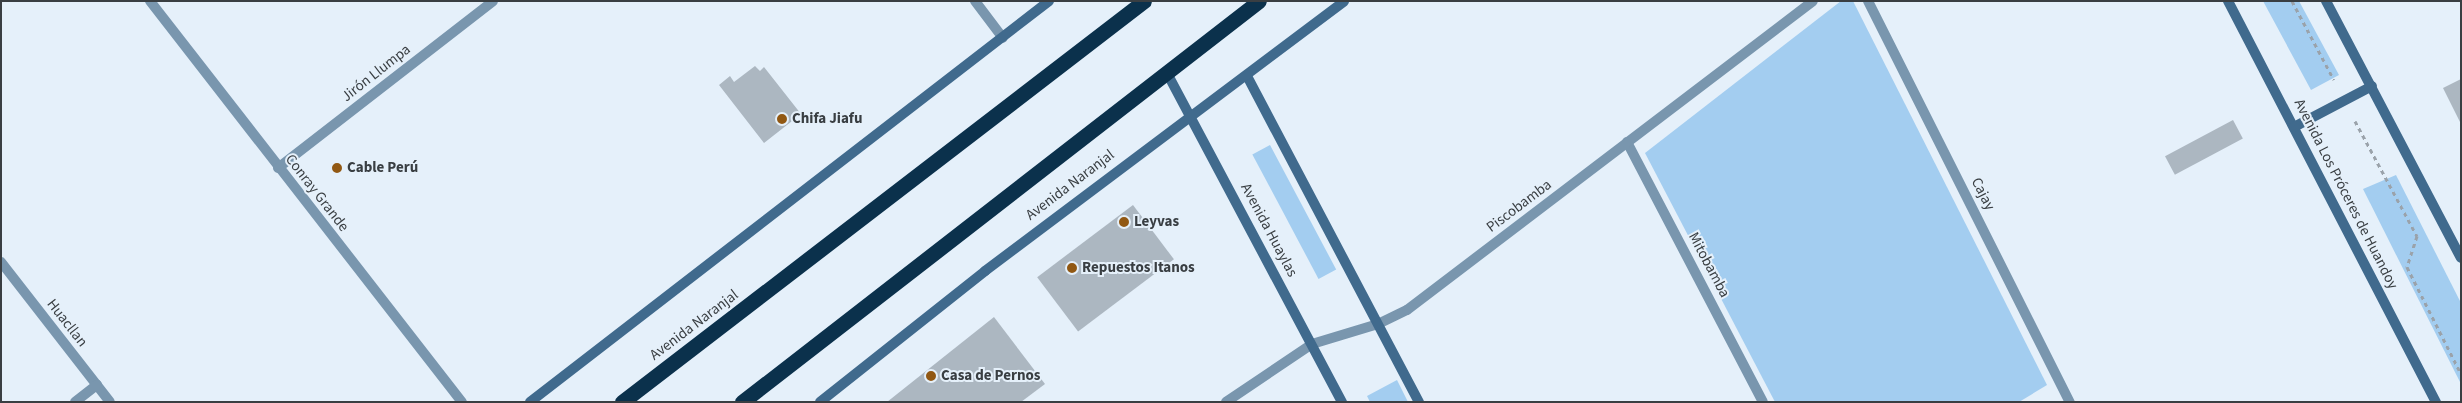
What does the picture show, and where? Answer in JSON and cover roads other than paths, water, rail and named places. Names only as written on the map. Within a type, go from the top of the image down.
[{"type":"highway","name":"Avenida Naranjal","points":[[622,402],[1144,1]]},
{"type":"highway","name":"Avenida Naranjal","points":[[742,402],[1259,1]]},
{"type":"main road","points":[[530,402],[1049,1]]},
{"type":"main road","name":"Avenida Naranjal","points":[[820,402],[1191,115],[1247,76],[1344,1]]},
{"type":"main road","name":"Avenida Los Próceres de Huandoy","points":[[2228,1],[2436,402]]},
{"type":"main road","points":[[2326,1],[2461,258]]},
{"type":"main road","name":"Avenida Huaylas","points":[[1167,73],[1342,402]]},
{"type":"main road","points":[[1247,76],[1419,402]]},
{"type":"main road","points":[[2294,127],[2372,86]]},
{"type":"street","name":"Conray Grande","points":[[150,1],[278,168],[462,402]]},
{"type":"street","name":"Jirón Llumpa","points":[[278,168],[493,1]]},
{"type":"street","points":[[975,1],[1003,38]]},
{"type":"street","name":"Piscobamba","points":[[1226,402],[1312,344],[1378,324],[1407,310],[1812,1]]},
{"type":"street","name":"Cajay","points":[[1868,1],[2070,402]]},
{"type":"street","name":"Mitobamba","points":[[1627,142],[1764,402]]},
{"type":"street","name":"Huacllan","points":[[1,262],[110,402]]},
{"type":"street","points":[[75,402],[97,385]]},
{"type":"place","name":"Chifa Jiafu","points":[[782,119]]},
{"type":"place","name":"Cable Perú","points":[[337,168]]},
{"type":"place","name":"Leyvas","points":[[1124,222]]},
{"type":"place","name":"Repuestos Itanos","points":[[1072,268]]},
{"type":"place","name":"Casa de Pernos","points":[[931,376]]}]
